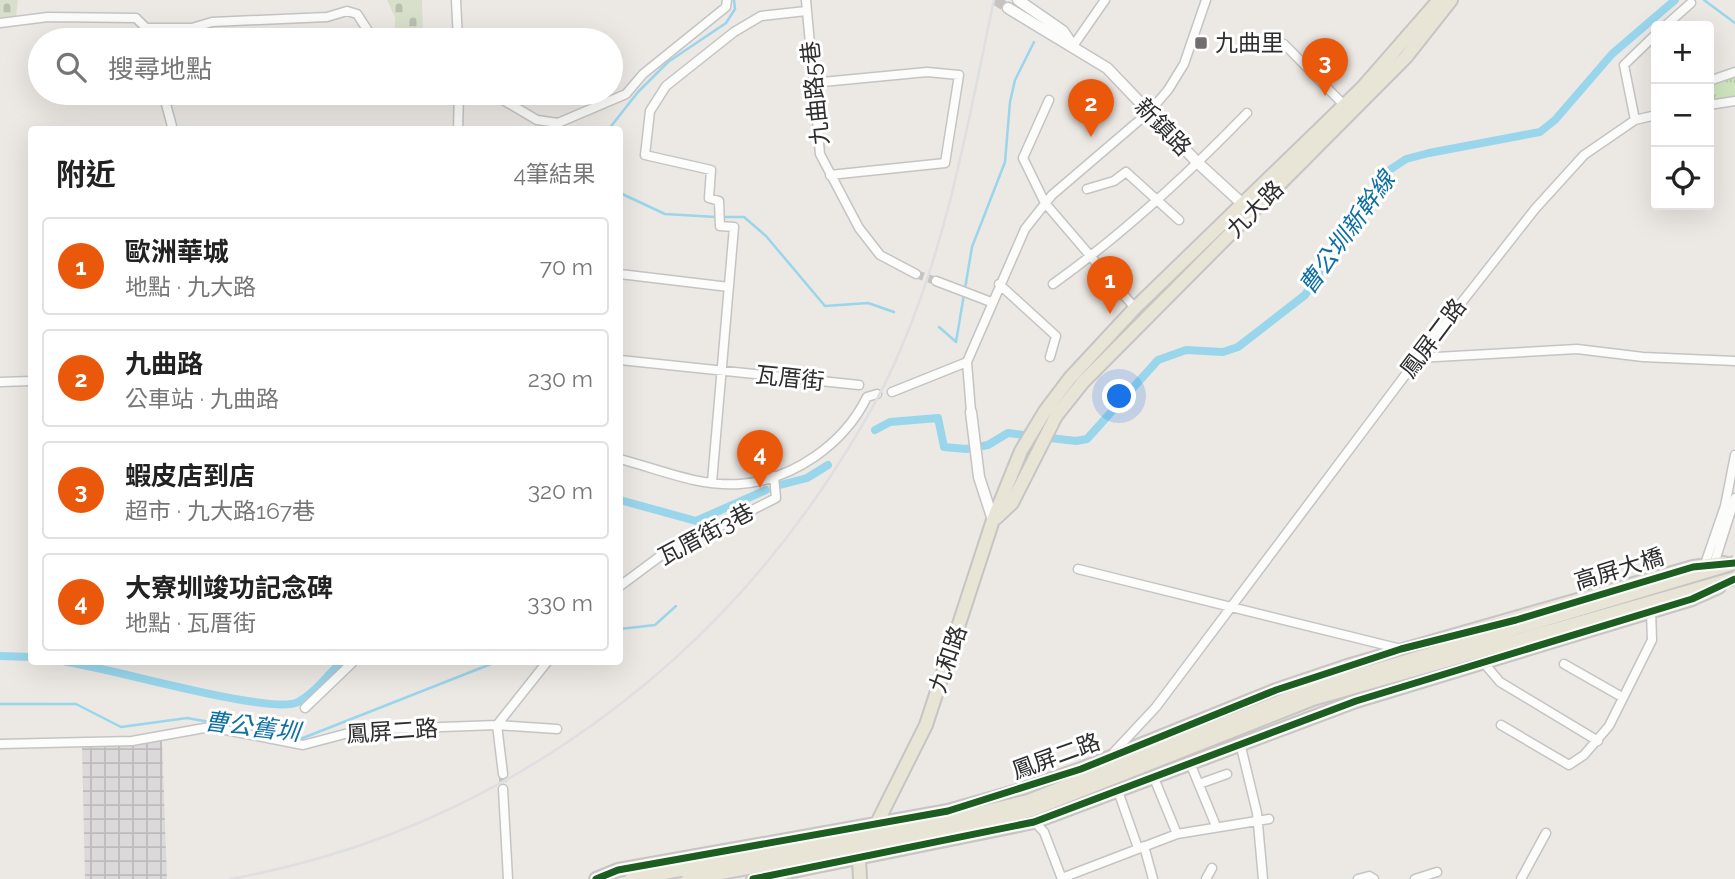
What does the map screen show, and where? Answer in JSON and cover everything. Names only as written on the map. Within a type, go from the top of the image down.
[{"type":"main road","name":"九大路","points":[[1050,414],[1070,378],[1135,308],[1406,57],[1451,0]]},
{"type":"main road","name":"九大路","points":[[1050,414],[1343,104],[1363,87],[1436,1]]},
{"type":"main road","name":"九和路","points":[[859,859],[926,725],[993,520],[1021,451],[1050,414]]},
{"type":"main road","points":[[993,520],[1012,503],[1050,414]]},
{"type":"main road","name":"高屏大橋","points":[[1516,620],[1710,562],[1735,563]]},
{"type":"main road","name":"高屏大橋","points":[[631,879],[940,823],[1028,801],[1309,690],[1735,563]]},
{"type":"main road","name":"高屏大橋","points":[[1483,662],[1692,599],[1735,579]]},
{"type":"main road","name":"高屏大橋","points":[[688,879],[939,833],[1032,810],[1313,699],[1735,579]]},
{"type":"main road","name":"鳳屏二路","points":[[596,879],[618,870],[948,811],[1018,791],[1276,690],[1401,649],[1516,620]]},
{"type":"main road","points":[[753,879],[1034,822],[1313,716],[1483,662]]},
{"type":"main road","points":[[859,859],[860,879]]},
{"type":"street","points":[[456,0],[457,28]]},
{"type":"street","points":[[623,95],[643,74],[726,7],[727,0]]},
{"type":"street","name":"九曲路5巷","points":[[806,0],[817,139],[830,175],[859,228],[880,255],[916,274]]},
{"type":"street","name":"新鎮路","points":[[1018,0],[1063,30],[1073,46]]},
{"type":"street","points":[[1073,46],[1105,0]]},
{"type":"street","points":[[993,520],[975,457],[967,362],[991,302],[1025,229],[1045,202],[1076,172],[1149,111],[1168,90],[1184,64],[1206,0]]},
{"type":"street","points":[[1671,21],[1691,3]]},
{"type":"street","name":"新鎮路","points":[[1008,8],[1058,41],[1073,46],[1107,68],[1198,163],[1247,207]]},
{"type":"street","name":"瓦厝街","points":[[712,482],[734,228],[720,226],[719,201],[709,198],[711,170],[645,155],[650,111],[666,86],[734,32],[761,16],[806,10]]},
{"type":"street","points":[[0,23],[48,17],[136,18],[144,26],[151,28],[192,28],[212,22],[327,17],[347,11],[357,14],[366,28]]},
{"type":"street","points":[[1635,120],[1624,65],[1651,39]]},
{"type":"street","points":[[1284,44],[1343,104]]},
{"type":"street","points":[[812,83],[927,72],[959,75],[945,163],[830,175]]},
{"type":"street","points":[[1714,78],[1735,72]]},
{"type":"street","points":[[1049,100],[1023,158],[1045,202],[1135,308]]},
{"type":"street","points":[[1714,105],[1735,101]]},
{"type":"street","points":[[166,105],[172,126]]},
{"type":"street","points":[[458,126],[459,105]]},
{"type":"street","points":[[511,105],[537,120],[558,123],[600,105]]},
{"type":"street","points":[[1053,284],[1091,257],[1157,200],[1247,113]]},
{"type":"street","name":"鳳屏二路","points":[[1107,758],[1156,707],[1418,358],[1535,209],[1584,155],[1635,120],[1651,116]]},
{"type":"street","points":[[1087,189],[1114,181],[1126,172],[1179,220]]},
{"type":"street","points":[[623,274],[729,286]]},
{"type":"street","points":[[936,281],[991,302]]},
{"type":"street","points":[[999,284],[1056,336],[1050,357]]},
{"type":"street","points":[[1418,358],[1577,349],[1643,357],[1735,361]]},
{"type":"street","name":"瓦厝街","points":[[623,360],[859,385]]},
{"type":"street","points":[[892,392],[967,362]]},
{"type":"street","points":[[0,382],[28,381]]},
{"type":"street","points":[[623,460],[712,482],[740,484],[774,476],[803,464],[836,441],[858,415],[867,397],[877,394]]},
{"type":"street","points":[[1710,562],[1735,455]]},
{"type":"street","name":"瓦厝街3巷","points":[[623,584],[659,557],[776,498],[774,476]]},
{"type":"street","points":[[1710,562],[1735,498]]},
{"type":"street","points":[[1078,569],[1401,649]]},
{"type":"street","points":[[1501,725],[1569,765],[1598,741],[1622,697],[1652,640],[1651,611]]},
{"type":"street","points":[[1483,662],[1500,682],[1598,741]]},
{"type":"street","points":[[1564,664],[1622,697]]},
{"type":"street","points":[[306,708],[350,665]]},
{"type":"street","points":[[503,774],[497,725],[545,665]]},
{"type":"street","name":"鳳屏二路","points":[[0,744],[132,741],[210,727],[303,745],[360,730],[497,725],[556,729]]},
{"type":"street","points":[[1242,751],[1258,820],[1263,879]]},
{"type":"street","points":[[1190,763],[1216,826]]},
{"type":"street","points":[[1199,784],[1227,774]]},
{"type":"street","points":[[1154,778],[1177,834]]},
{"type":"street","points":[[503,789],[508,879]]},
{"type":"street","points":[[1018,791],[1034,822],[1044,832],[1062,879],[1177,834],[1269,819]]},
{"type":"street","points":[[1118,791],[1153,879]]},
{"type":"street","points":[[1521,879],[1546,833]]},
{"type":"street","points":[[1206,879],[1212,868]]},
{"type":"street","points":[[1415,879],[1437,872]]},
{"type":"street","points":[[1358,879],[1369,876],[1374,879]]},
{"type":"shaded area","points":[[162,740],[167,879],[85,879],[82,747]]},
{"type":"green space","points":[[0,0],[18,0],[15,24],[0,27]]},
{"type":"green space","points":[[387,0],[422,0],[423,28],[395,28],[395,17]]},
{"type":"green space","points":[[1735,76],[1735,97],[1714,100],[1714,82]]},
{"type":"waterway","points":[[611,126],[638,92],[668,62],[726,23],[735,9],[734,0]]},
{"type":"waterway","name":"曹公圳新幹線","points":[[875,430],[890,422],[938,418],[944,447],[966,449],[988,445],[1008,433],[1076,441],[1087,439],[1158,360],[1186,350],[1223,352],[1238,347],[1305,295],[1388,171],[1406,159],[1429,153],[1540,132],[1555,120],[1612,54],[1675,0]]},
{"type":"waterway","points":[[1704,0],[1735,23]]},
{"type":"waterway","points":[[956,342],[972,247],[1005,162],[1010,102],[1015,80],[1034,42]]},
{"type":"waterway","points":[[623,194],[665,214],[716,217]]},
{"type":"waterway","points":[[723,217],[744,217],[766,236],[825,306],[868,303],[894,312]]},
{"type":"waterway","points":[[939,327],[955,341]]},
{"type":"waterway","name":"曹公圳新幹線","points":[[780,485],[807,478],[828,465]]},
{"type":"waterway","name":"曹公圳新幹線","points":[[623,501],[696,521],[766,490]]},
{"type":"waterway","name":"曹公舊圳","points":[[623,629],[655,625],[676,606]]},
{"type":"waterway","name":"曹公圳新幹線","points":[[0,656],[28,657]]},
{"type":"waterway","name":"曹公圳新幹線","points":[[82,665],[224,697],[282,705],[304,698],[338,665]]},
{"type":"waterway","name":"曹公舊圳","points":[[0,704],[76,704],[121,727],[187,718],[303,738],[488,665]]},
{"type":"tunnel","points":[[995,0],[1008,8]]},
{"type":"tunnel","points":[[916,274],[936,281]]},
{"type":"tunnel","points":[[503,774],[503,789]]},
{"type":"railway","points":[[230,879],[320,858],[407,828],[490,789],[568,742],[641,687],[709,626],[771,557],[847,450],[877,399],[902,346],[933,262],[945,219],[994,0]]},
{"type":"cycle path","points":[[596,879],[618,870],[948,811],[1081,769],[1276,690],[1401,649],[1516,620],[1693,567],[1735,563]]},
{"type":"cycle path","points":[[753,879],[1034,822],[1356,701],[1692,599],[1735,579]]},
{"type":"place","name":"九曲里","points":[[1201,43]]},
{"type":"place","name":"蝦皮店到店","points":[[1325,96]]},
{"type":"place","name":"九曲路","points":[[1091,137]]},
{"type":"place","name":"歐洲華城","points":[[1110,314]]},
{"type":"place","name":"大寮圳竣功記念碑","points":[[760,488]]}]
